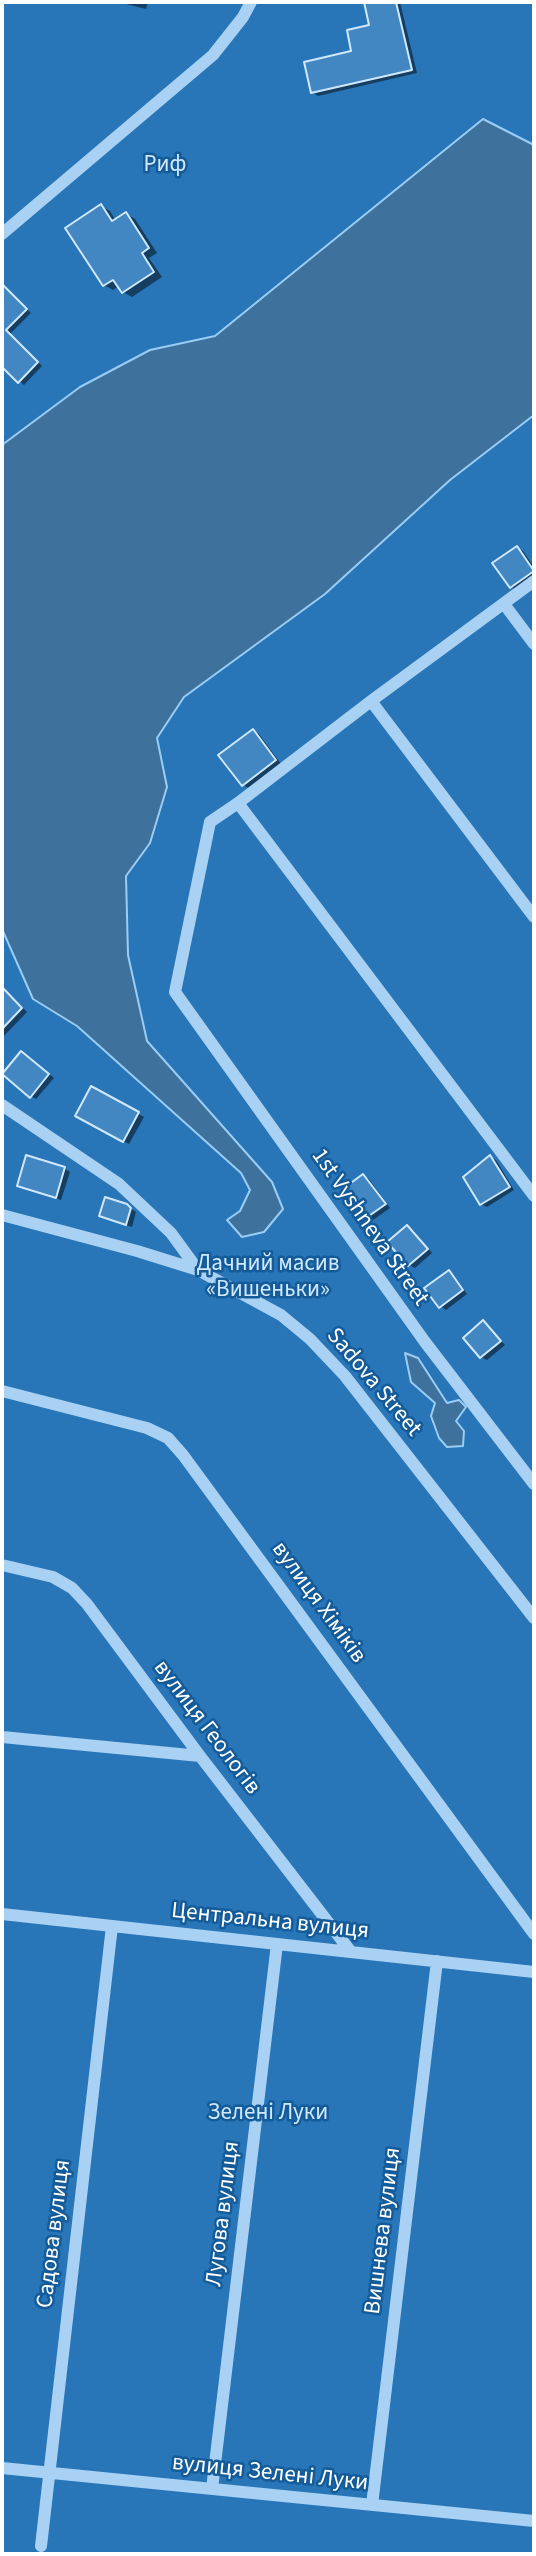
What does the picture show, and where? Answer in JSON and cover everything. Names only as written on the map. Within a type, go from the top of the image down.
[{"type":"street","points":[[2,234],[213,55],[243,17],[251,2]]},
{"type":"street","points":[[534,581],[238,803],[534,1196]]},
{"type":"street","points":[[504,604],[534,644]]},
{"type":"street","points":[[371,701],[534,917]]},
{"type":"street","name":"1st Vyshneva Street","points":[[238,803],[210,822],[175,992],[425,1342],[534,1484]]},
{"type":"street","points":[[2,1105],[119,1184],[171,1233],[198,1270]]},
{"type":"street","name":"Sadova Street","points":[[2,1215],[198,1270],[281,1315],[310,1339],[345,1376],[534,1618]]},
{"type":"street","name":"вулиця Хіміків","points":[[2,1391],[147,1428],[168,1438],[534,1934]]},
{"type":"street","name":"вулиця Геологів","points":[[2,1565],[53,1577],[72,1588],[87,1604],[351,1952]]},
{"type":"street","points":[[2,1737],[200,1756]]},
{"type":"street","name":"Центральна вулиця","points":[[2,1914],[534,1972]]},
{"type":"street","name":"Садова вулиця","points":[[41,2546],[112,1926]]},
{"type":"street","name":"Лугова вулиця","points":[[212,2489],[277,1944]]},
{"type":"street","name":"Вишнева вулиця","points":[[372,2505],[437,1961]]},
{"type":"street","name":"вулиця Зелені Луки","points":[[2,2468],[534,2521]]},
{"type":"green space","name":"Дачний масив «Вишеньки»","points":[[2,2],[534,2],[534,2554],[2,2554]]},
{"type":"shaded area","points":[[483,119],[534,145],[534,415],[450,480],[325,594],[184,697],[157,738],[167,787],[150,843],[126,876],[128,955],[147,1041],[272,1182],[283,1209],[264,1232],[242,1237],[227,1220],[240,1211],[250,1190],[241,1173],[77,1026],[33,999],[2,929],[2,445],[80,387],[150,350],[215,336]]},
{"type":"shaded area","points":[[405,1353],[418,1358],[447,1403],[459,1400],[466,1407],[456,1421],[464,1431],[463,1446],[447,1447],[439,1438],[431,1416],[435,1403],[411,1382]]},
{"type":"building","points":[[364,2],[396,2],[412,70],[311,93],[304,62],[351,51],[347,30],[369,25]]},
{"type":"building","points":[[101,204],[112,221],[126,212],[149,248],[142,253],[154,272],[122,293],[113,280],[103,286],[65,228]]},
{"type":"building","points":[[2,284],[27,309],[6,330],[38,362],[18,383],[2,367]]},
{"type":"building","points":[[517,546],[534,571],[510,588],[492,563]]},
{"type":"building","points":[[253,729],[276,760],[242,786],[218,755]]},
{"type":"building","points":[[2,987],[22,1008],[2,1029]]},
{"type":"building","points":[[21,1051],[49,1074],[30,1098],[2,1074]]},
{"type":"building","points":[[91,1086],[139,1112],[123,1142],[75,1116]]},
{"type":"building","points":[[26,1155],[65,1167],[56,1198],[17,1186]]},
{"type":"building","points":[[490,1155],[510,1187],[480,1205],[463,1177]]},
{"type":"building","points":[[363,1174],[386,1204],[366,1218],[344,1188]]},
{"type":"building","points":[[105,1197],[127,1204],[131,1208],[126,1225],[99,1216]]},
{"type":"building","points":[[407,1225],[428,1249],[408,1266],[387,1242]]},
{"type":"building","points":[[449,1270],[463,1290],[439,1308],[424,1288]]},
{"type":"building","points":[[483,1320],[501,1341],[480,1358],[463,1338]]},
{"type":"park label","name":"Риф","points":[[165,166]]},
{"type":"park label","name":"Зелені Луки","points":[[268,2114]]}]
